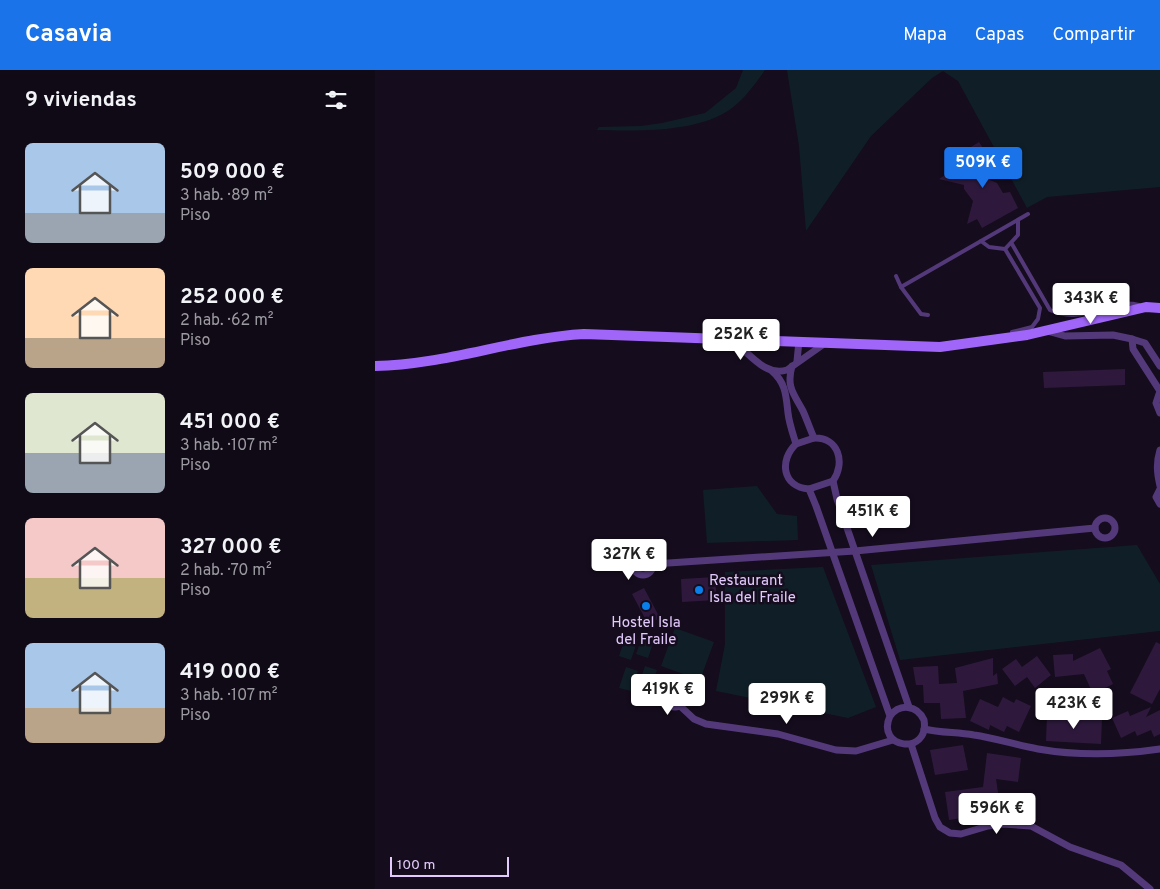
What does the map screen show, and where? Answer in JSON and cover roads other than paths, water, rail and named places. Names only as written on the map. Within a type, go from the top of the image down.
[{"type":"main road","points":[[375,366],[391,366],[552,336],[584,334],[940,347],[1045,331],[1146,307],[1160,308]]},
{"type":"street","points":[[1045,331],[1065,336],[1113,335],[1132,339],[1145,343],[1160,366]]},
{"type":"street","points":[[1132,339],[1133,349],[1160,391],[1156,402],[1160,412]]},
{"type":"street","points":[[732,340],[763,367],[780,372],[827,342]]},
{"type":"street","points":[[752,340],[755,359]]},
{"type":"street","points":[[799,341],[799,355],[789,381],[791,391],[804,412],[814,438]]},
{"type":"street","points":[[375,373],[391,366]]},
{"type":"street","points":[[772,371],[783,383],[787,394],[788,414],[795,444]]},
{"type":"street","points":[[833,481],[809,489],[792,483],[787,475],[784,463],[788,452],[795,444],[814,438],[828,440],[834,445],[838,453],[840,467],[833,481],[909,707]]},
{"type":"street","points":[[1160,450],[1157,460],[1160,487],[1156,497],[1160,504]]},
{"type":"street","points":[[809,489],[889,716],[887,728],[893,740],[900,744],[911,744],[920,738],[924,729],[922,716],[916,710],[909,707],[899,708],[889,716]]},
{"type":"street","points":[[653,564],[831,553],[1095,528]]},
{"type":"street","points":[[679,705],[694,719],[706,724],[779,734],[837,750],[856,751],[893,740]]},
{"type":"street","points":[[924,729],[934,732],[974,735],[1039,749],[1092,754],[1130,753],[1160,749]]},
{"type":"street","points":[[911,744],[935,818],[940,827],[950,833],[961,834],[988,826],[1003,824],[1031,826],[1070,847],[1121,865],[1150,889]]},
{"type":"lane","points":[[901,287],[1028,214]]},
{"type":"lane","points":[[981,241],[989,247],[1005,249],[1018,236],[1018,220]]},
{"type":"lane","points":[[1011,244],[1049,310],[1074,317],[1126,302],[1146,307]]},
{"type":"lane","points":[[996,339],[1032,327],[1038,319],[1040,308],[1005,249]]},
{"type":"lane","points":[[1029,274],[1035,270]]},
{"type":"lane","points":[[896,276],[901,287],[921,314],[928,315]]},
{"type":"lane","points":[[1016,282],[1022,278]]},
{"type":"place","name":"Restaurant Isla del Fraile","points":[[699,590]]},
{"type":"place","name":"Hostel Isla del Fraile","points":[[646,606]]}]
